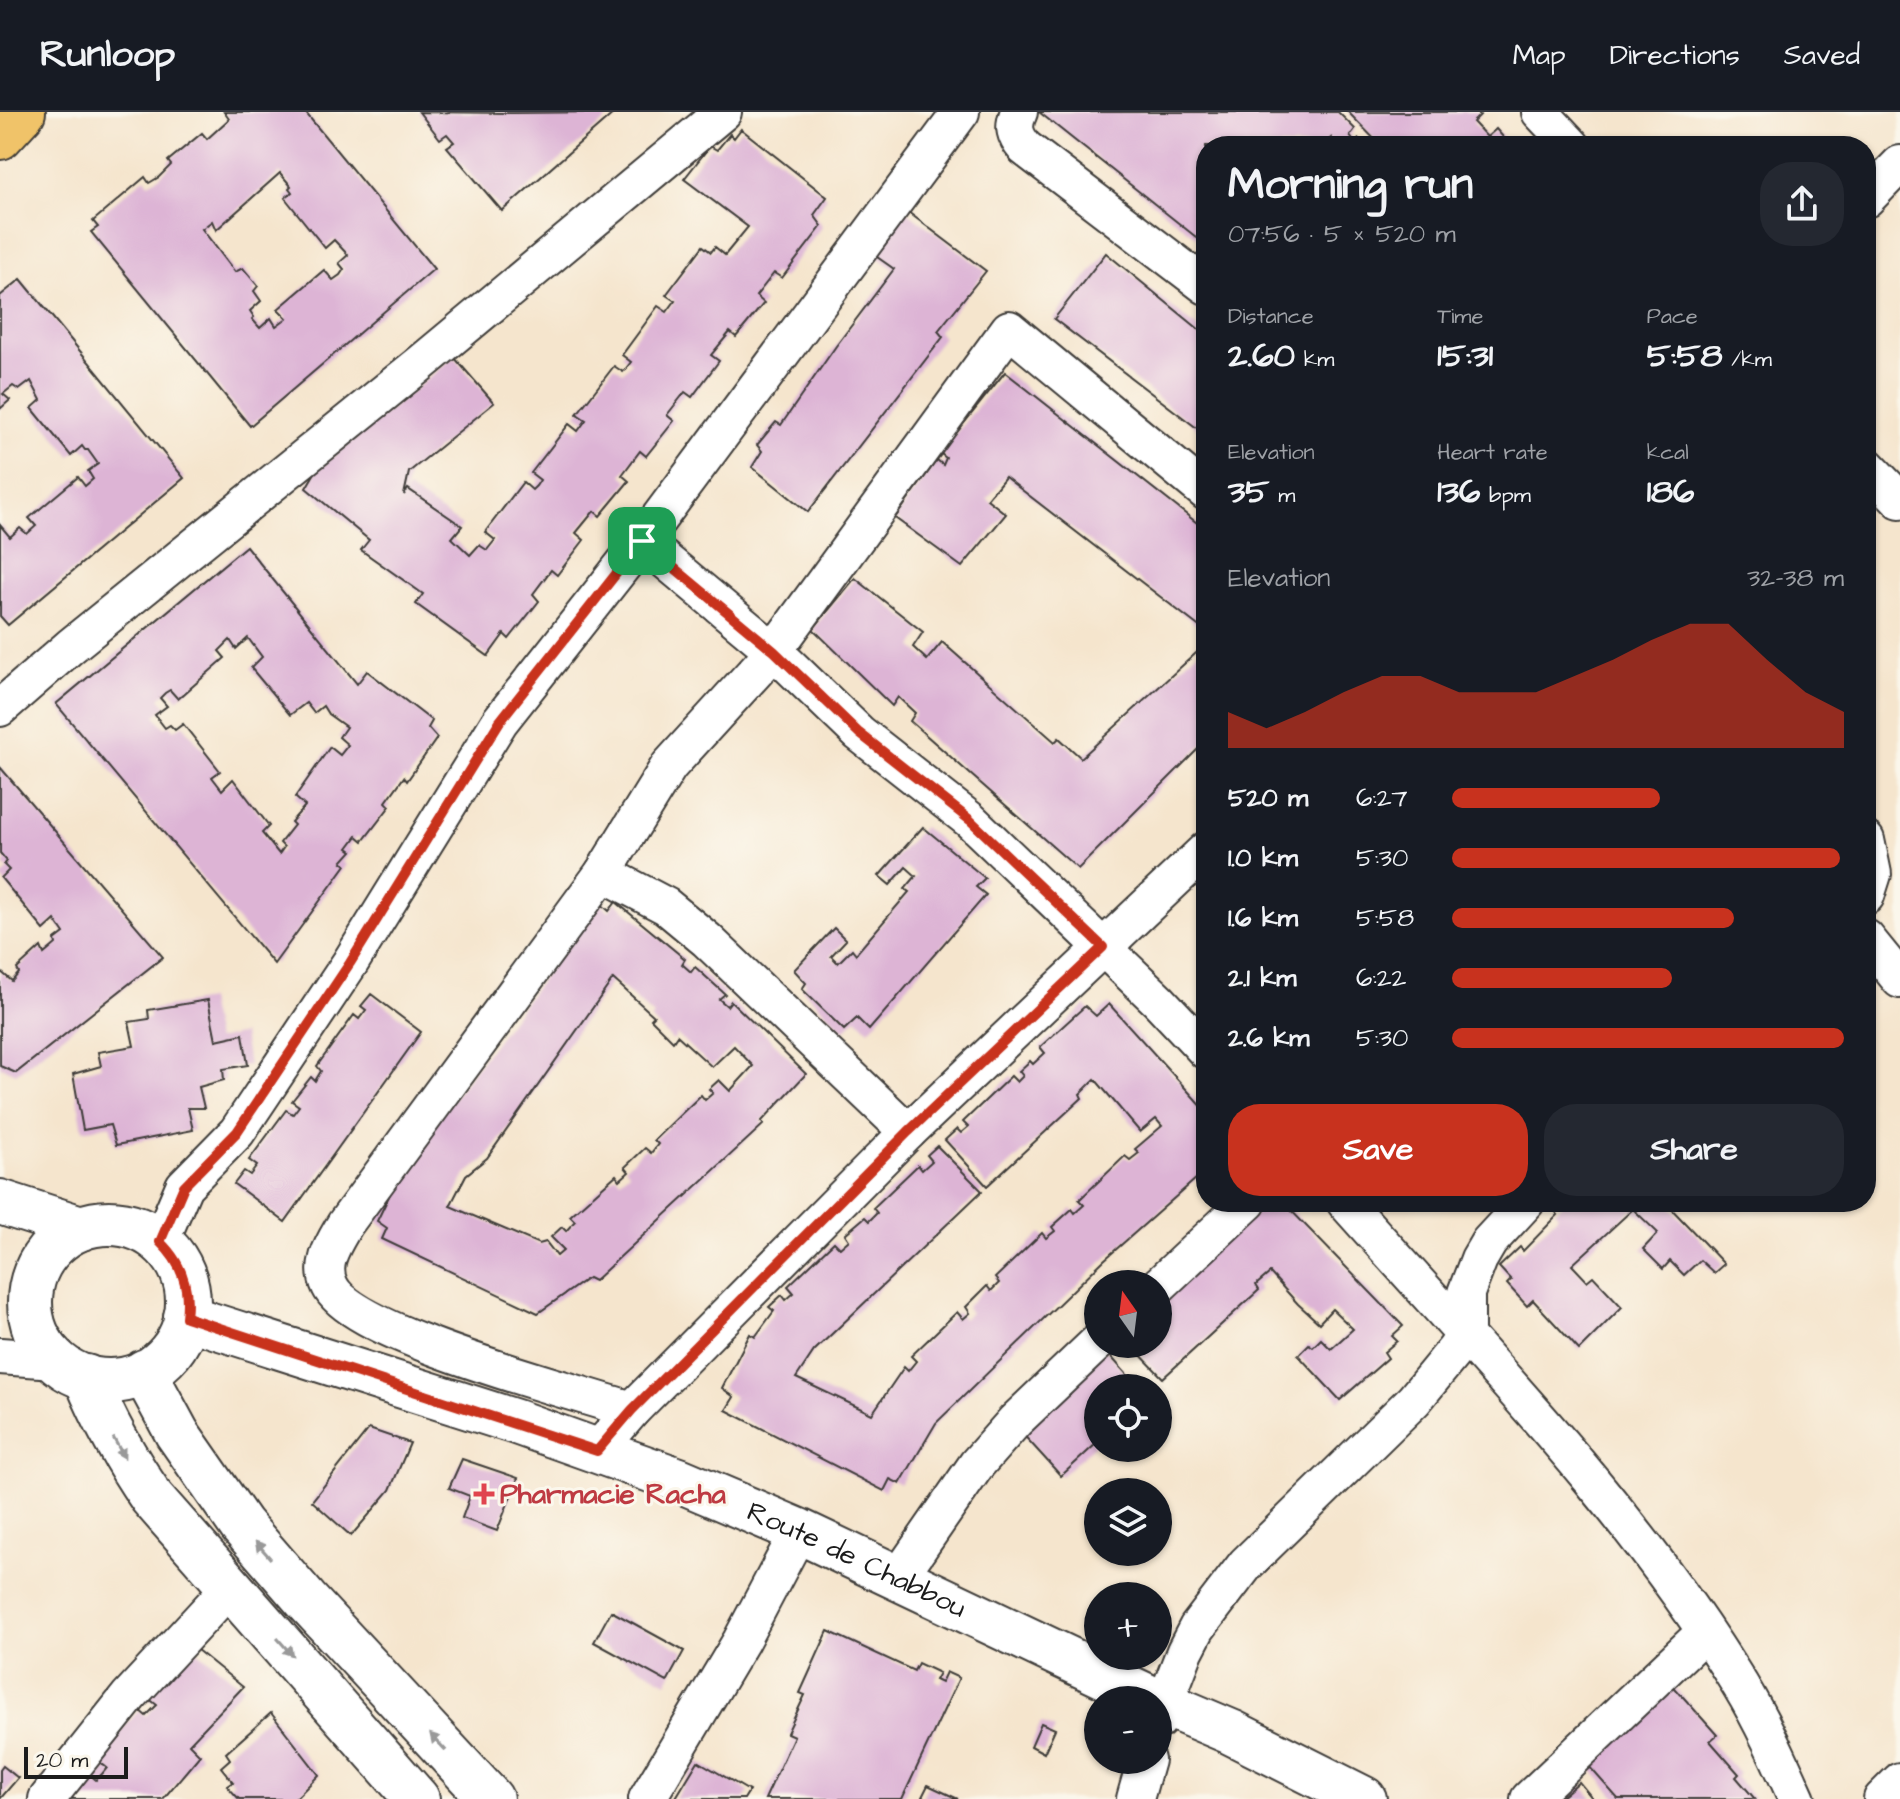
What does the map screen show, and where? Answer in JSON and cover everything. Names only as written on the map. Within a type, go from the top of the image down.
[{"type":"highway","points":[[0,137],[23,112]]},
{"type":"street","points":[[0,708],[71,646],[420,364],[723,112]]},
{"type":"street","points":[[160,1242],[184,1186],[237,1132],[350,963],[500,721],[642,541],[961,112]]},
{"type":"street","points":[[1019,112],[1014,128],[1017,139],[1025,148],[1196,278]]},
{"type":"street","points":[[1540,112],[1563,136]]},
{"type":"street","points":[[1876,189],[1900,164]]},
{"type":"street","points":[[632,1410],[476,1361],[357,1313],[329,1286],[325,1269],[330,1250],[345,1224],[603,873],[669,766],[774,651],[1009,329],[1196,484]]},
{"type":"street","points":[[642,541],[774,651],[859,733],[970,820],[1196,1041]]},
{"type":"street","points":[[597,1451],[632,1410],[908,1132],[1196,859]]},
{"type":"street","points":[[603,873],[666,906],[707,940],[908,1132]]},
{"type":"street","points":[[1876,950],[1900,980]]},
{"type":"street","points":[[0,1202],[81,1228]]},
{"type":"street","points":[[1172,1273],[1237,1212]]},
{"type":"street","points":[[1354,1212],[1466,1333],[1614,1508],[1705,1632],[1741,1687],[1797,1799]]},
{"type":"street","points":[[1169,1686],[1197,1628],[1246,1564],[1414,1400],[1442,1368],[1466,1333],[1466,1293],[1479,1259],[1489,1242],[1517,1212]]},
{"type":"street","points":[[0,1356],[70,1369],[110,1381],[144,1372],[172,1349],[186,1317],[188,1304],[184,1276],[178,1263],[160,1242],[149,1234],[123,1225],[95,1224],[69,1234],[48,1252],[34,1275],[15,1280],[30,1308],[42,1345],[70,1369],[152,1498],[417,1799]]},
{"type":"street","name":"Route de Chabbou","points":[[186,1317],[679,1480],[799,1531],[1117,1686]]},
{"type":"street","points":[[898,1578],[977,1464],[1015,1421],[1084,1355]]},
{"type":"street","points":[[144,1372],[177,1433],[241,1525],[306,1600],[491,1799]]},
{"type":"street","points":[[647,1799],[741,1641],[799,1531]]},
{"type":"street","points":[[47,1799],[129,1696],[231,1586]]},
{"type":"street","points":[[1529,1799],[1705,1632]]},
{"type":"street","name":"Route de Chabbou","points":[[1172,1712],[1231,1732],[1364,1799]]},
{"type":"street","points":[[1135,1799],[1142,1774]]},
{"type":"street","points":[[1882,1799],[1900,1781]]},
{"type":"building","points":[[224,112],[305,112],[434,269],[250,426],[91,232],[98,227],[93,221],[145,177],[149,183],[159,177],[171,165],[168,161],[202,133],[207,139],[229,119]],"holes":[[[280,173],[292,192],[285,198],[325,248],[334,240],[348,255],[339,263],[344,269],[340,275],[333,280],[324,270],[278,309],[287,318],[276,326],[271,318],[260,328],[250,311],[261,301],[254,291],[258,286],[243,268],[235,272],[202,229],[212,221],[216,230]]]},
{"type":"building","points":[[419,112],[615,112],[502,211],[447,147],[454,142],[447,134],[440,139]]},
{"type":"building","points":[[1039,112],[1338,112],[1355,129],[1350,136],[1196,136],[1196,237]]},
{"type":"building","points":[[1348,112],[1476,112],[1480,115],[1473,122],[1486,136],[1371,136]]},
{"type":"building","points":[[741,129],[827,197],[814,215],[822,226],[782,278],[774,273],[756,296],[764,303],[736,337],[730,332],[711,355],[719,361],[692,397],[685,392],[667,415],[674,421],[646,456],[640,451],[622,475],[629,481],[600,516],[594,511],[576,533],[584,540],[557,575],[551,570],[533,594],[539,601],[509,639],[504,634],[488,656],[416,604],[423,594],[361,550],[369,540],[306,488],[316,471],[454,357],[494,403],[409,472],[404,495],[408,489],[462,526],[452,538],[470,555],[479,545],[487,550],[495,540],[485,532],[523,482],[532,490],[536,486],[540,480],[531,473],[569,424],[578,431],[586,420],[577,414],[614,366],[623,372],[631,362],[622,355],[658,306],[667,312],[675,301],[666,295],[703,246],[711,252],[715,247],[725,255],[748,227],[684,179],[710,146],[717,150],[730,134],[734,138]]},
{"type":"building","points":[[1496,129],[1502,136],[1488,136]]},
{"type":"building","points":[[904,209],[986,271],[938,331],[943,337],[808,512],[752,467],[762,451],[757,445],[776,422],[781,425],[894,269],[870,252]]},
{"type":"building","points":[[1106,253],[1196,327],[1196,427],[1054,319]]},
{"type":"building","points":[[21,279],[184,478],[8,625],[0,616],[0,525],[10,537],[20,528],[27,534],[36,526],[29,518],[78,477],[85,486],[93,479],[88,471],[98,464],[82,446],[71,456],[32,408],[41,400],[31,381],[19,390],[13,386],[3,394],[10,400],[0,409],[0,296]]},
{"type":"building","points":[[1005,372],[1196,522],[1196,624],[1005,477],[987,499],[1006,514],[962,567],[895,518],[937,460],[943,465],[946,458],[940,453]]},
{"type":"building","points":[[246,546],[357,684],[367,671],[432,721],[428,728],[437,738],[407,781],[404,777],[386,802],[390,806],[363,841],[357,836],[348,848],[352,851],[342,862],[346,865],[274,964],[56,704]],"holes":[[[248,638],[262,657],[251,668],[290,715],[306,703],[314,713],[323,706],[328,714],[346,727],[339,737],[348,745],[340,755],[330,747],[295,797],[305,806],[291,822],[294,825],[280,843],[284,847],[279,854],[262,833],[269,826],[233,779],[222,790],[212,777],[220,771],[183,724],[175,730],[170,725],[165,728],[155,715],[167,706],[160,698],[165,693],[170,690],[178,699],[225,658],[219,651],[230,640],[236,649]]]},
{"type":"building","points":[[855,578],[923,632],[913,647],[927,660],[942,642],[1055,742],[1059,738],[1081,758],[1196,653],[1196,751],[1078,869],[910,721],[915,713],[898,697],[892,706],[813,629]]},
{"type":"building","points":[[0,767],[163,957],[16,1073],[0,1066],[0,971],[12,981],[19,973],[17,969],[41,947],[44,954],[64,933],[55,920],[44,930],[1,878],[9,870],[4,865],[7,861],[0,853]]},
{"type":"building","points":[[923,827],[985,878],[976,887],[986,895],[869,1030],[857,1018],[844,1030],[802,989],[806,983],[794,970],[834,928],[846,940],[831,956],[838,963],[852,949],[856,954],[909,892],[905,889],[916,876],[906,867],[890,885],[879,876]]},
{"type":"building","points":[[599,902],[609,911],[616,902],[685,959],[682,964],[691,972],[695,967],[725,994],[719,999],[727,1006],[731,1001],[806,1074],[761,1122],[764,1124],[594,1281],[588,1278],[538,1313],[382,1239],[387,1228],[377,1221],[405,1163]],"holes":[[[613,979],[654,1016],[651,1019],[673,1041],[677,1035],[712,1067],[734,1046],[753,1066],[730,1091],[719,1080],[709,1089],[713,1093],[705,1100],[701,1095],[654,1140],[658,1144],[651,1153],[645,1148],[625,1167],[629,1172],[620,1180],[616,1175],[570,1216],[575,1221],[566,1231],[562,1227],[551,1237],[564,1250],[557,1256],[546,1242],[539,1244],[450,1206],[466,1175],[487,1158]]]},
{"type":"building","points":[[371,994],[421,1032],[285,1222],[234,1184],[244,1171],[250,1175],[257,1166],[249,1160],[286,1110],[293,1114],[299,1106],[292,1101],[311,1077],[315,1081],[321,1071],[317,1066],[354,1015],[359,1019],[366,1010],[361,1006]]},
{"type":"building","points":[[208,1000],[216,1040],[243,1034],[248,1065],[223,1069],[224,1080],[199,1087],[204,1108],[188,1108],[193,1130],[116,1145],[110,1125],[83,1130],[73,1074],[101,1066],[98,1052],[134,1046],[129,1022],[149,1019],[148,1010]]},
{"type":"building","points":[[1109,1004],[1196,1100],[1196,1179],[1094,1270],[1084,1270],[1084,1279],[936,1423],[900,1484],[890,1479],[884,1491],[726,1410],[734,1397],[722,1388],[750,1334],[755,1337],[774,1311],[769,1307],[782,1295],[786,1300],[794,1293],[788,1286],[834,1242],[840,1248],[849,1240],[845,1234],[865,1217],[869,1221],[877,1213],[873,1208],[918,1165],[922,1170],[932,1161],[927,1155],[937,1146],[982,1191],[814,1351],[796,1378],[872,1414],[904,1367],[908,1371],[916,1361],[911,1356],[957,1312],[963,1319],[970,1313],[966,1307],[987,1286],[991,1291],[999,1283],[995,1278],[1042,1233],[1046,1238],[1055,1231],[1052,1227],[1072,1209],[1075,1213],[1084,1205],[1079,1200],[1125,1156],[1130,1160],[1139,1153],[1135,1149],[1162,1126],[1156,1119],[1140,1132],[1095,1079],[1080,1094],[1082,1098],[987,1186],[945,1140],[957,1129],[961,1133],[968,1127],[963,1122],[1011,1076],[1017,1082],[1023,1076],[1019,1071],[1045,1053],[1040,1047],[1085,1006],[1096,1016]]},
{"type":"building","points":[[1258,1212],[1293,1212],[1403,1326],[1392,1336],[1397,1341],[1384,1352],[1388,1358],[1340,1400],[1298,1355],[1309,1344],[1313,1347],[1321,1339],[1331,1349],[1353,1329],[1332,1309],[1319,1323],[1270,1273],[1256,1285],[1259,1290],[1167,1374],[1159,1374],[1144,1358],[1172,1358],[1172,1284]]},
{"type":"building","points":[[1556,1212],[1630,1212],[1572,1265],[1587,1281],[1593,1276],[1622,1307],[1579,1350],[1533,1300],[1527,1306],[1507,1284],[1511,1280],[1499,1267],[1520,1247],[1523,1251],[1558,1215]]},
{"type":"building","points":[[1636,1212],[1675,1212],[1724,1264],[1714,1273],[1700,1260],[1684,1275],[1670,1261],[1663,1269],[1643,1249],[1658,1233]]},
{"type":"building","points":[[1095,1358],[1112,1358],[1126,1374],[1084,1374],[1084,1455],[1061,1476],[1020,1431]]},
{"type":"building","points":[[369,1429],[410,1443],[390,1490],[351,1536],[312,1501]]},
{"type":"building","points":[[462,1459],[518,1478],[497,1531],[462,1518],[470,1496],[449,1488]]},
{"type":"building","points":[[611,1611],[684,1651],[667,1682],[594,1642]]},
{"type":"building","points":[[828,1631],[914,1671],[918,1663],[939,1673],[935,1680],[941,1683],[946,1672],[959,1678],[902,1799],[765,1799],[794,1736],[787,1733],[805,1695],[800,1693]]},
{"type":"building","points":[[191,1645],[243,1687],[189,1744],[200,1755],[163,1799],[67,1799],[88,1773],[96,1780],[107,1768],[97,1760],[139,1710],[146,1716],[157,1705],[148,1698]]},
{"type":"building","points":[[1667,1679],[1717,1735],[1710,1741],[1739,1774],[1736,1777],[1755,1799],[1618,1799],[1580,1756]]},
{"type":"building","points":[[271,1713],[319,1775],[295,1799],[239,1799],[227,1786],[233,1782],[221,1767],[230,1759],[226,1753]]},
{"type":"building","points":[[1041,1723],[1055,1729],[1044,1753],[1031,1746]]},
{"type":"building","points":[[698,1761],[749,1791],[744,1799],[675,1799]]},
{"type":"building","points":[[3,1766],[18,1778],[0,1799],[0,1770]]},
{"type":"building","points":[[1579,1782],[1593,1799],[1559,1799]]},
{"type":"building","points":[[928,1785],[958,1799],[922,1797]]},
{"type":"place","name":"Pharmacie Racha","points":[[484,1494]]},
{"type":"route","points":[[642,541],[813,685],[859,733],[970,820],[1103,947],[908,1132],[632,1410],[597,1451],[516,1422],[186,1317],[188,1304],[184,1276],[178,1263],[160,1242],[184,1186],[237,1132],[350,963],[500,721],[642,541]]}]
